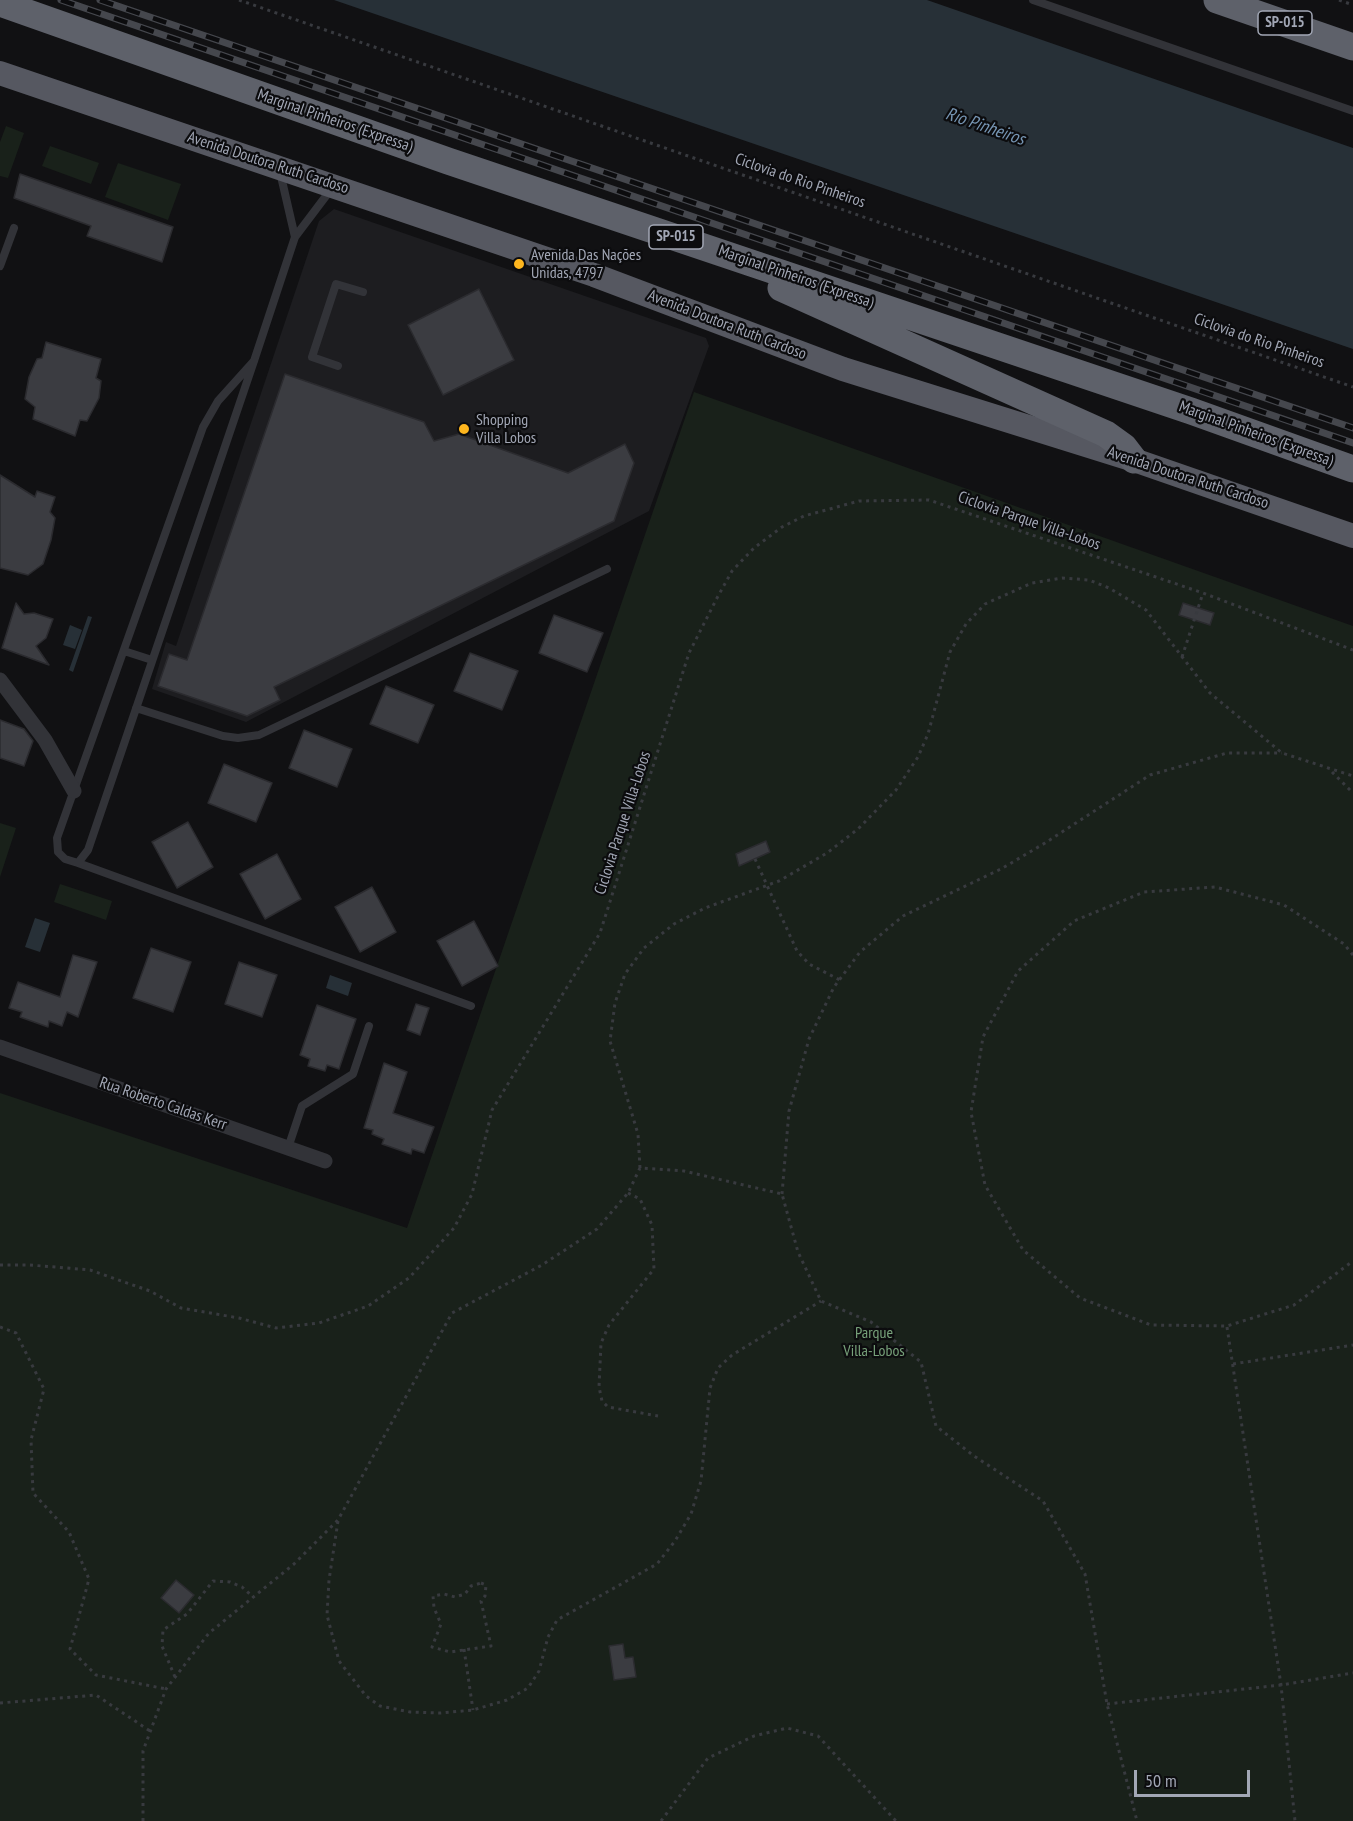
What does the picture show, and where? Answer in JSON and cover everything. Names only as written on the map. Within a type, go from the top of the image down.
[{"type":"highway","name":"SP-015","points":[[1217,0],[1353,47]]},
{"type":"highway","name":"Marginal Pinheiros (Expressa)","points":[[0,3],[448,161],[1180,407],[1353,469]]},
{"type":"highway","name":"Avenida Doutora Ruth Cardoso","points":[[0,73],[594,275],[843,369],[1134,460],[1353,536]]},
{"type":"highway","points":[[686,240],[788,291],[1106,434],[1124,447],[1134,460]]},
{"type":"street","points":[[0,680],[45,740],[74,791]]},
{"type":"street","name":"Rua Roberto Caldas Kerr","points":[[0,1047],[325,1161]]},
{"type":"lane","points":[[1033,0],[1353,111]]},
{"type":"lane","points":[[279,167],[295,237]]},
{"type":"lane","points":[[78,863],[88,850],[295,237],[334,185]]},
{"type":"lane","points":[[0,266],[14,228]]},
{"type":"lane","points":[[338,366],[312,357],[336,284],[363,292]]},
{"type":"lane","points":[[254,361],[218,401],[203,427],[56,847],[65,859],[471,1006]]},
{"type":"lane","points":[[136,708],[223,736],[238,738],[259,735],[607,569]]},
{"type":"lane","points":[[124,651],[152,660]]},
{"type":"lane","points":[[288,1148],[302,1106],[353,1074],[369,1026]]},
{"type":"path","name":"Ciclovia do Rio Pinheiros","points":[[239,0],[1353,387]]},
{"type":"path","points":[[1339,0],[1353,5]]},
{"type":"path","name":"Ciclovia Parque Villa-Lobos","points":[[0,1265],[30,1264],[90,1270],[150,1291],[181,1308],[276,1328],[320,1323],[368,1305],[409,1278],[454,1228],[472,1194],[492,1110],[600,933],[689,653],[732,571],[754,548],[782,527],[804,516],[859,501],[929,501],[1203,593],[1353,650]]},
{"type":"path","points":[[143,1821],[143,1751],[166,1689],[209,1633],[294,1564],[338,1520],[452,1313],[542,1265],[597,1229],[628,1193],[640,1168],[638,1134],[610,1041],[615,1003],[625,974],[644,948],[674,924],[705,908],[767,886],[827,853],[858,829],[896,790],[918,757],[928,734],[950,652],[966,624],[985,604],[1032,583],[1062,578],[1089,580],[1118,593],[1146,610],[1210,693],[1282,753],[1331,771],[1353,776]]},
{"type":"path","points":[[1182,658],[1203,593]]},
{"type":"path","points":[[1137,1821],[1107,1704],[1085,1574],[1043,1501],[974,1456],[936,1426],[921,1362],[871,1322],[821,1301],[798,1252],[782,1194],[789,1111],[809,1039],[840,980],[860,952],[903,916],[1001,869],[1046,843],[1150,775],[1227,753],[1282,753]]},
{"type":"path","points":[[1331,771],[1353,793]]},
{"type":"path","points":[[755,859],[797,951],[809,964],[840,980]]},
{"type":"path","points":[[1353,956],[1344,944],[1284,905],[1215,887],[1144,892],[1074,921],[1018,971],[983,1037],[971,1112],[985,1185],[1023,1250],[1080,1298],[1090,1302],[1151,1325],[1227,1326],[1294,1305],[1353,1261]]},
{"type":"path","points":[[640,1168],[684,1171],[782,1194]]},
{"type":"path","points":[[628,1193],[640,1199],[652,1226],[654,1269],[609,1325],[601,1343],[599,1387],[602,1401],[608,1407],[658,1416]]},
{"type":"path","points":[[338,1520],[329,1580],[327,1615],[339,1661],[348,1676],[380,1707],[410,1712],[441,1713],[473,1710],[507,1700],[528,1688],[539,1671],[548,1637],[557,1620],[657,1564],[675,1541],[691,1514],[701,1481],[710,1388],[718,1368],[732,1354],[821,1301]]},
{"type":"path","points":[[1227,1326],[1281,1685],[1295,1821]]},
{"type":"path","points":[[0,1327],[16,1334],[44,1389],[31,1440],[33,1493],[69,1532],[89,1579],[70,1649],[96,1675],[166,1689]]},
{"type":"path","points":[[1233,1364],[1353,1345]]},
{"type":"path","points":[[175,1678],[162,1646],[164,1630],[187,1614],[213,1581],[230,1582],[242,1587],[253,1597]]},
{"type":"path","points":[[480,1582],[486,1585],[485,1596],[481,1601],[491,1646],[464,1649],[450,1652],[432,1647],[441,1624],[434,1608],[433,1596],[444,1594],[454,1597],[465,1594],[471,1586],[480,1582]]},
{"type":"path","points":[[464,1649],[473,1710]]},
{"type":"path","points":[[1107,1704],[1281,1685],[1353,1673]]},
{"type":"path","points":[[0,1703],[96,1695],[150,1731]]},
{"type":"path","points":[[661,1821],[708,1758],[754,1736],[787,1728],[818,1736],[896,1821]]},
{"type":"shaded area","name":"Shopping Villa Lobos","points":[[334,209],[706,338],[709,346],[649,511],[246,722],[152,689],[166,642],[176,646],[319,221]]},
{"type":"green space","points":[[6,126],[24,133],[8,178],[0,176],[0,142]]},
{"type":"green space","points":[[50,146],[99,163],[91,184],[42,166]]},
{"type":"green space","points":[[118,163],[181,184],[168,220],[105,197]]},
{"type":"green space","name":"Parque Villa-Lobos","points":[[694,392],[1353,626],[1353,1821],[0,1821],[0,1093],[407,1228]]},
{"type":"green space","points":[[0,823],[16,828],[0,877]]},
{"type":"green space","points":[[60,884],[112,901],[106,920],[54,902]]},
{"type":"water","name":"Rio Pinheiros","points":[[334,0],[927,0],[1353,148],[1353,349]]},
{"type":"water","points":[[88,616],[92,617],[73,672],[69,670]]},
{"type":"water","points":[[70,625],[82,630],[75,649],[63,645]]},
{"type":"water","points":[[35,918],[50,923],[40,952],[25,947]]},
{"type":"water","points":[[330,975],[352,983],[348,996],[326,988]]},
{"type":"building","points":[[20,174],[173,227],[162,262],[87,236],[91,226],[14,198]]},
{"type":"building","points":[[479,289],[514,360],[443,395],[408,325]]},
{"type":"building","points":[[46,342],[101,359],[96,378],[101,381],[99,398],[87,421],[80,420],[75,436],[33,419],[35,407],[25,399],[29,377],[37,359],[42,358]]},
{"type":"building","points":[[285,374],[424,422],[434,441],[459,434],[568,473],[625,444],[634,463],[614,521],[274,687],[280,700],[247,716],[158,686],[169,654],[187,660]]},
{"type":"building","points":[[0,475],[35,497],[37,491],[55,497],[50,512],[55,518],[43,564],[28,575],[0,568]]},
{"type":"building","points":[[16,603],[24,614],[34,613],[53,619],[46,638],[36,646],[49,665],[2,648]]},
{"type":"building","points":[[1183,603],[1214,613],[1210,625],[1179,615]]},
{"type":"building","points":[[554,615],[603,633],[587,672],[539,653]]},
{"type":"building","points":[[470,653],[518,671],[502,710],[454,691]]},
{"type":"building","points":[[386,686],[434,705],[418,743],[370,724]]},
{"type":"building","points":[[0,720],[24,729],[33,741],[24,766],[0,758]]},
{"type":"building","points":[[304,730],[352,749],[337,787],[289,768]]},
{"type":"building","points":[[224,764],[272,783],[256,822],[208,803]]},
{"type":"building","points":[[188,822],[213,867],[177,888],[152,842]]},
{"type":"building","points":[[766,841],[770,852],[739,866],[736,854]]},
{"type":"building","points":[[277,854],[301,899],[265,919],[240,874]]},
{"type":"building","points":[[372,887],[396,932],[360,952],[335,907]]},
{"type":"building","points":[[474,921],[498,966],[462,986],[437,941]]},
{"type":"building","points":[[151,948],[191,962],[173,1012],[133,998]]},
{"type":"building","points":[[73,955],[97,962],[78,1017],[67,1012],[62,1026],[49,1021],[48,1027],[20,1017],[22,1012],[9,1008],[18,982],[60,997]]},
{"type":"building","points":[[239,962],[277,975],[262,1017],[225,1004]]},
{"type":"building","points":[[416,1004],[429,1008],[420,1035],[407,1030]]},
{"type":"building","points":[[317,1005],[356,1019],[339,1069],[327,1065],[325,1071],[308,1066],[310,1059],[300,1055]]},
{"type":"building","points":[[384,1063],[407,1072],[393,1113],[434,1127],[424,1153],[412,1149],[411,1154],[382,1144],[384,1139],[372,1134],[373,1130],[364,1128]]},
{"type":"building","points":[[176,1580],[194,1595],[179,1613],[161,1598]]},
{"type":"building","points":[[623,1644],[625,1658],[633,1657],[636,1677],[614,1680],[609,1646]]},
{"type":"railway","points":[[61,0],[1353,443]]},
{"type":"railway","points":[[100,0],[1353,428]]},
{"type":"place","name":"Avenida Das Nações Unidas, 4797","points":[[519,264]]},
{"type":"place","name":"Shopping Villa Lobos","points":[[464,429]]}]
